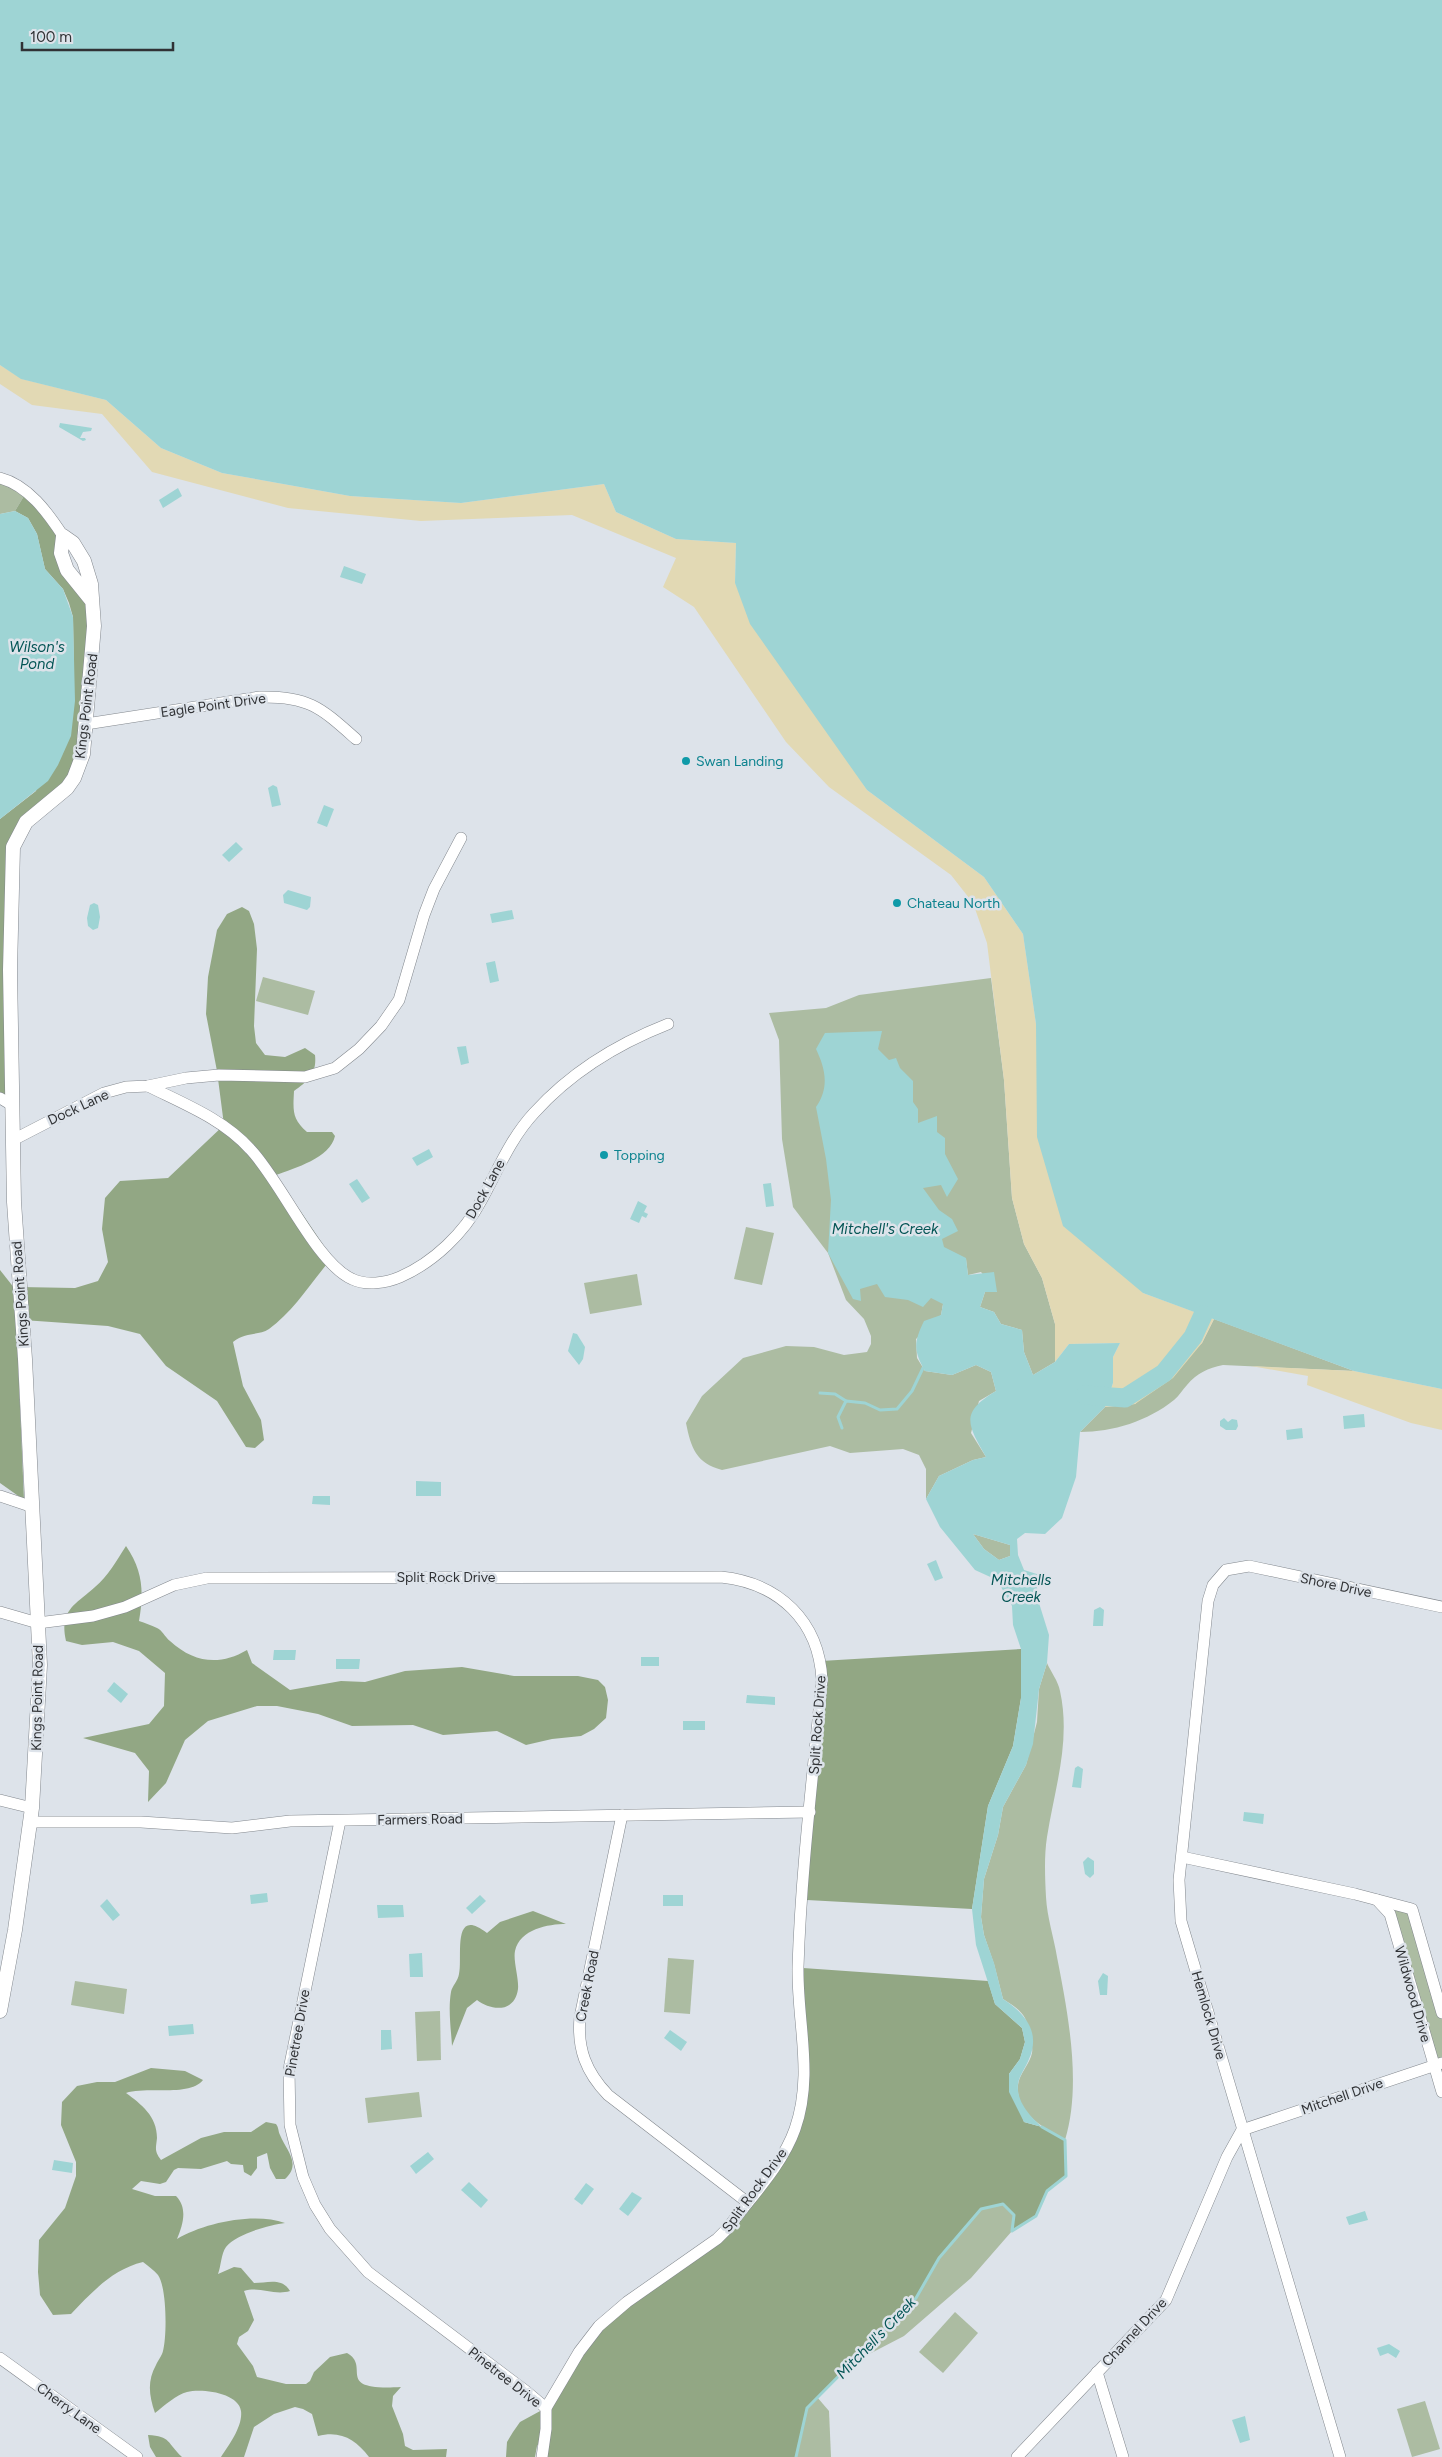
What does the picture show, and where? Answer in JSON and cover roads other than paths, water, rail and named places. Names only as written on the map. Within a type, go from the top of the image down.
[{"type":"main road","name":"Kings Point Road","points":[[0,2011],[4,1972],[31,1815],[40,1688],[33,1507],[14,1202],[12,1140],[6,1102],[13,847],[26,822],[65,790],[74,778],[83,754],[94,626],[92,584],[84,561],[73,543],[63,536]]},
{"type":"street","name":"Kings Point Road","points":[[0,478],[18,484],[27,491],[53,521],[63,536]]},
{"type":"street","name":"Eagle Point Drive","points":[[86,724],[260,697],[284,696],[314,705],[332,717],[356,740]]},
{"type":"street","name":"Dock Lane","points":[[12,1140],[104,1093],[126,1087],[148,1086],[186,1078],[219,1075],[305,1077],[335,1068],[359,1049],[382,1026],[399,1000],[424,915],[434,890],[461,838]]},
{"type":"street","name":"Dock Lane","points":[[148,1086],[209,1117],[236,1135],[262,1164],[328,1262],[353,1280],[378,1282],[394,1279],[412,1271],[448,1244],[481,1202],[516,1134],[534,1112],[606,1052],[632,1038],[668,1024]]},
{"type":"street","points":[[0,1496],[33,1507]]},
{"type":"street","name":"Shore Drive","points":[[1229,1569],[1249,1566],[1442,1607]]},
{"type":"street","name":"Hemlock Drive","points":[[1229,1569],[1219,1576],[1213,1585],[1208,1601],[1178,1903],[1181,1921],[1240,2115],[1242,2130],[1252,2156],[1340,2457]]},
{"type":"street","name":"Split Rock Drive","points":[[38,1622],[93,1616],[125,1607],[174,1585],[207,1578],[673,1576],[739,1579],[770,1590],[793,1609],[809,1632],[821,1658],[822,1680],[798,1966],[805,2056],[802,2100],[795,2130],[779,2159],[718,2239],[627,2302],[599,2326],[579,2352],[546,2408],[546,2429],[542,2457]]},
{"type":"street","points":[[0,1612],[38,1622]]},
{"type":"street","name":"Farmers Road","points":[[0,1800],[31,1815],[232,1828],[290,1821],[810,1812]]},
{"type":"street","name":"Creek Road","points":[[622,1815],[580,2017],[578,2034],[583,2060],[596,2082],[608,2095],[747,2202]]},
{"type":"street","name":"Pinetree Drive","points":[[340,1821],[289,2069],[290,2125],[303,2177],[315,2205],[330,2229],[368,2272],[546,2408]]},
{"type":"street","name":"Wildwood Drive","points":[[1182,1858],[1412,1909],[1442,2013]]},
{"type":"street","name":"Wildwood Drive","points":[[1377,1900],[1390,1914],[1438,2064],[1442,2092]]},
{"type":"street","name":"Mitchell Drive","points":[[1242,2130],[1438,2064]]},
{"type":"street","name":"Channel Drive","points":[[1017,2457],[1166,2300],[1188,2254],[1214,2186],[1242,2130]]},
{"type":"street","name":"Cherry Lane","points":[[0,2358],[137,2457]]},
{"type":"street","points":[[1097,2372],[1123,2457]]},
{"type":"water","points":[[0,0],[1442,0],[1442,1389],[1354,1371],[1143,1293],[1063,1226],[1037,1137],[1036,1024],[1023,934],[984,877],[867,790],[750,624],[735,583],[736,543],[676,539],[616,512],[604,484],[461,503],[350,496],[222,473],[161,448],[106,400],[21,379],[0,365]]},
{"type":"water","points":[[60,423],[92,428],[91,431],[83,432],[80,438],[85,438],[86,440],[83,441],[59,427]]},
{"type":"water","points":[[178,488],[182,496],[163,508],[159,500]]},
{"type":"water","name":"Wilson's Pond","points":[[15,511],[28,518],[37,534],[45,569],[63,589],[73,617],[75,701],[71,736],[58,765],[48,781],[0,819],[0,514]]},
{"type":"water","points":[[344,566],[366,574],[362,584],[340,577]]},
{"type":"water","points":[[273,785],[277,787],[281,805],[272,807],[268,788]]},
{"type":"water","points":[[324,805],[334,809],[327,827],[317,823]]},
{"type":"water","points":[[236,842],[243,849],[229,862],[222,855]]},
{"type":"water","points":[[288,890],[311,897],[310,907],[307,910],[284,903],[283,895]]},
{"type":"water","points":[[94,903],[98,905],[100,917],[98,928],[93,930],[88,926],[87,918],[90,905]]},
{"type":"water","points":[[512,910],[514,919],[492,923],[490,914]]},
{"type":"water","points":[[495,961],[499,981],[490,983],[486,963]]},
{"type":"water","name":"Mitchell's Creek","points":[[882,1031],[878,1049],[889,1060],[896,1058],[900,1068],[913,1081],[913,1102],[918,1109],[918,1123],[937,1116],[937,1132],[945,1138],[945,1154],[958,1179],[947,1197],[941,1185],[923,1188],[939,1210],[952,1219],[958,1231],[942,1239],[944,1247],[966,1258],[968,1275],[994,1272],[997,1292],[985,1292],[980,1307],[994,1312],[1001,1324],[1022,1330],[1024,1352],[1033,1375],[1055,1362],[1069,1344],[1120,1343],[1113,1357],[1113,1383],[1105,1407],[1080,1432],[1076,1477],[1062,1518],[1045,1534],[1025,1533],[1017,1539],[1018,1555],[1024,1570],[1040,1575],[1044,1580],[1036,1580],[1039,1603],[1049,1635],[1047,1663],[1039,1689],[1033,1744],[1026,1765],[1003,1807],[998,1835],[984,1879],[981,1917],[984,1935],[994,1963],[1003,1999],[1018,2010],[1029,2024],[1032,2032],[1032,2049],[1018,2084],[1018,2091],[1025,2108],[1042,2127],[1024,2122],[1009,2092],[1009,2074],[1020,2059],[1025,2042],[1022,2028],[995,2004],[976,1945],[972,1909],[988,1806],[1013,1746],[1021,1698],[1021,1649],[1013,1625],[1012,1606],[997,1580],[975,1570],[940,1527],[926,1499],[939,1476],[973,1460],[986,1457],[971,1428],[970,1420],[976,1406],[996,1391],[991,1372],[976,1365],[952,1375],[925,1371],[918,1357],[916,1346],[918,1335],[924,1321],[941,1315],[943,1304],[931,1298],[923,1307],[908,1300],[885,1297],[877,1284],[860,1289],[861,1301],[853,1299],[828,1253],[831,1200],[826,1159],[816,1107],[823,1092],[825,1078],[822,1063],[816,1049],[825,1033]],"holes":[[[973,1534],[1010,1545],[1010,1556],[999,1560],[984,1549]]]},
{"type":"water","points":[[466,1046],[469,1063],[461,1065],[457,1047]]},
{"type":"water","points":[[429,1149],[433,1157],[417,1166],[412,1158]]},
{"type":"water","points":[[357,1179],[370,1198],[362,1203],[349,1184]]},
{"type":"water","points":[[771,1183],[774,1206],[766,1207],[763,1184]]},
{"type":"water","points":[[638,1201],[647,1206],[644,1212],[648,1214],[646,1218],[642,1216],[639,1223],[630,1219]]},
{"type":"water","points":[[573,1333],[577,1334],[585,1347],[583,1359],[579,1365],[568,1351]]},
{"type":"water","points":[[1364,1414],[1365,1427],[1344,1429],[1343,1416]]},
{"type":"water","points":[[1224,1418],[1228,1422],[1232,1419],[1237,1420],[1238,1426],[1236,1430],[1226,1430],[1220,1426],[1220,1421]]},
{"type":"water","points":[[1302,1428],[1303,1438],[1287,1440],[1286,1430]]},
{"type":"water","points":[[416,1481],[441,1482],[441,1496],[416,1496]]},
{"type":"water","points":[[313,1496],[330,1496],[330,1505],[312,1504]]},
{"type":"water","points":[[936,1560],[943,1578],[935,1581],[927,1564]]},
{"type":"water","points":[[1100,1607],[1104,1610],[1103,1626],[1093,1626],[1094,1610]]},
{"type":"water","points":[[274,1650],[296,1650],[295,1660],[273,1660]]},
{"type":"water","points":[[641,1657],[659,1657],[659,1666],[641,1666]]},
{"type":"water","points":[[336,1659],[360,1659],[359,1669],[336,1669]]},
{"type":"water","points":[[114,1682],[128,1694],[121,1703],[107,1691]]},
{"type":"water","points":[[747,1695],[775,1697],[775,1705],[746,1703]]},
{"type":"water","points":[[683,1721],[705,1721],[705,1730],[683,1730]]},
{"type":"water","points":[[1078,1766],[1083,1769],[1081,1788],[1072,1787],[1075,1768]]},
{"type":"water","points":[[1244,1812],[1264,1814],[1263,1824],[1243,1821]]},
{"type":"water","points":[[1088,1857],[1094,1861],[1094,1874],[1090,1878],[1085,1874],[1083,1862]]},
{"type":"water","points":[[267,1893],[268,1902],[251,1904],[250,1895]]},
{"type":"water","points":[[480,1895],[486,1901],[472,1914],[466,1908]]},
{"type":"water","points":[[663,1895],[683,1895],[683,1906],[663,1906]]},
{"type":"water","points":[[107,1899],[120,1915],[113,1921],[100,1906]]},
{"type":"water","points":[[377,1905],[403,1905],[404,1917],[378,1918]]},
{"type":"water","points":[[422,1953],[423,1977],[410,1977],[409,1954]]},
{"type":"water","points":[[1103,1973],[1108,1976],[1107,1995],[1100,1995],[1098,1981]]},
{"type":"water","points":[[193,2024],[194,2034],[169,2036],[168,2026]]},
{"type":"water","points":[[381,2030],[391,2030],[392,2049],[381,2050]]},
{"type":"water","points":[[670,2030],[687,2042],[681,2051],[664,2038]]},
{"type":"water","points":[[428,2152],[434,2159],[416,2174],[410,2166]]},
{"type":"water","points":[[54,2160],[73,2163],[72,2173],[52,2170]]},
{"type":"water","points":[[469,2182],[488,2200],[481,2208],[461,2190]]},
{"type":"water","points":[[586,2183],[594,2189],[582,2205],[574,2199]]},
{"type":"water","points":[[632,2192],[642,2198],[628,2216],[619,2209]]},
{"type":"water","points":[[1365,2211],[1368,2220],[1349,2225],[1346,2217]]},
{"type":"water","points":[[1389,2344],[1400,2351],[1396,2358],[1388,2353],[1380,2356],[1377,2348]]},
{"type":"water","points":[[1245,2416],[1250,2440],[1240,2443],[1232,2420]]},
{"type":"waterway","name":"Mitchell's Creek","points":[[1085,1395],[1125,1398],[1164,1373],[1193,1337],[1203,1315]]},
{"type":"waterway","points":[[842,1428],[838,1417],[846,1401],[865,1403],[880,1410],[897,1409],[912,1391],[923,1368]]},
{"type":"waterway","points":[[820,1393],[835,1394],[846,1401]]},
{"type":"waterway","name":"Mitchell's Creek","points":[[796,2457],[807,2408],[916,2298],[939,2258],[981,2209],[1003,2204],[1014,2215],[1012,2231],[1036,2216],[1047,2191],[1066,2176],[1065,2140],[1042,2127]]},
{"type":"place","name":"Swan Landing","points":[[686,761]]},
{"type":"place","name":"Chateau North","points":[[897,903]]},
{"type":"place","name":"Topping","points":[[604,1155]]},
{"type":"water label","name":"Mitchells Creek","points":[[1021,1588]]}]
